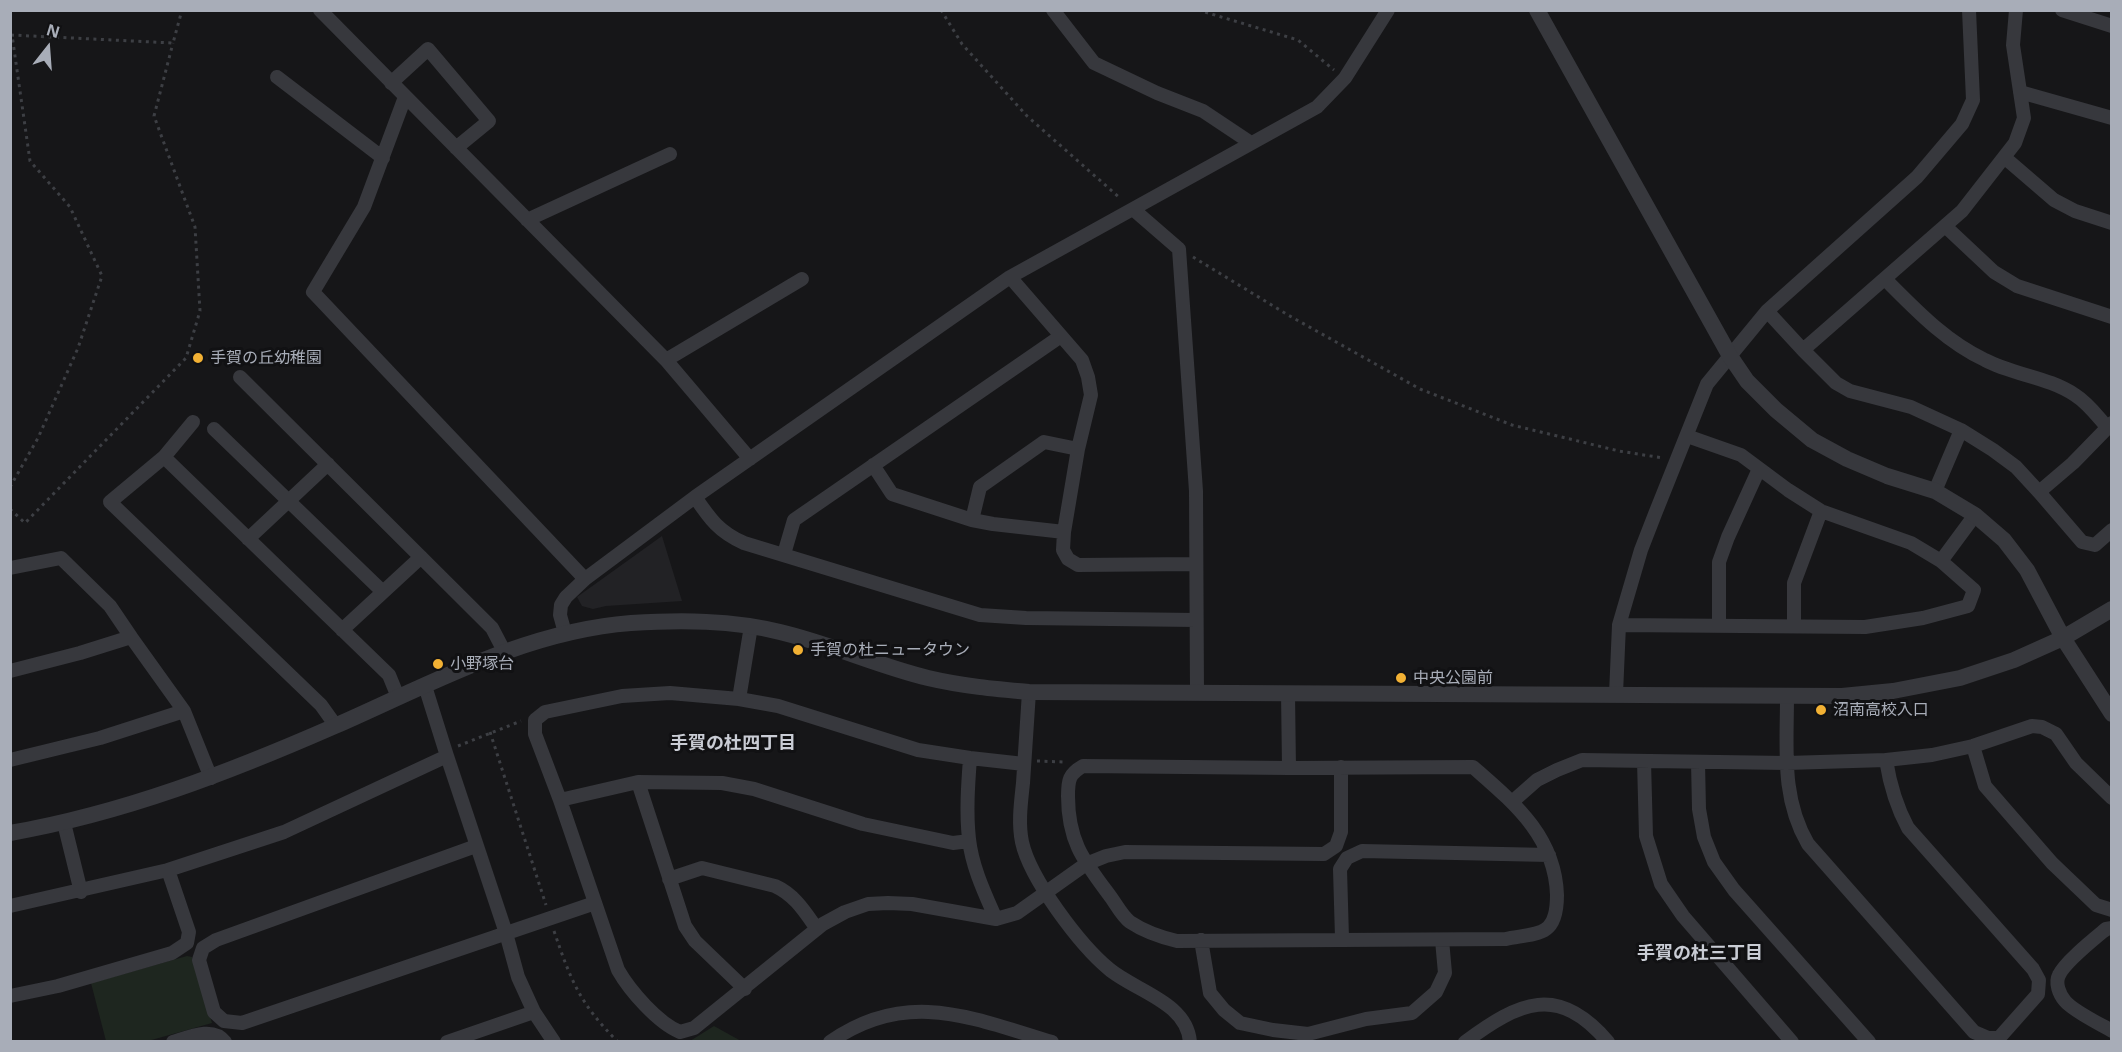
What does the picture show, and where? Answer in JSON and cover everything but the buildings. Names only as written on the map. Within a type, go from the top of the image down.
[{"type":"street","points":[[320,10],[666,360],[750,459]]},
{"type":"street","points":[[1053,10],[1094,63],[1157,93],[1203,111],[1251,143]]},
{"type":"street","points":[[565,633],[560,615],[561,605],[566,597],[585,579],[695,497],[1010,277],[1317,107],[1345,78],[1388,10]]},
{"type":"street","points":[[1537,10],[1730,356],[1747,381],[1776,410],[1812,440],[1847,459],[1887,476],[1935,491],[1975,515],[2004,540],[2027,570],[2063,638],[2112,714]]},
{"type":"street","points":[[1616,694],[1619,626],[1641,550],[1707,384],[1767,311],[1917,177],[1962,124],[1973,100],[1969,10]]},
{"type":"street","points":[[1803,350],[1962,211],[2015,143],[2024,118],[2013,45],[2016,10]]},
{"type":"street","points":[[2062,10],[2112,26]]},
{"type":"street","points":[[391,83],[428,49],[489,121],[456,148]]},
{"type":"street","points":[[277,77],[382,158]]},
{"type":"street","points":[[2020,92],[2112,118]]},
{"type":"street","points":[[405,97],[364,207],[313,292],[585,579]]},
{"type":"street","points":[[527,220],[670,154]]},
{"type":"street","points":[[2004,157],[2054,200],[2075,211],[2112,223]]},
{"type":"street","points":[[1134,210],[1179,249],[1196,491],[1197,693]]},
{"type":"street","points":[[1945,226],[1994,272],[2017,286],[2112,317]]},
{"type":"street","points":[[1010,277],[1082,360],[1088,377],[1091,395],[1078,449],[1064,532],[1063,550],[1068,559],[1078,565],[1196,564]]},
{"type":"street","points":[[666,360],[802,279]]},
{"type":"street","points":[[1885,279],[1928,322],[1956,344],[1986,361],[2060,386],[2077,396],[2110,425],[2073,463],[2039,492]]},
{"type":"street","points":[[1767,311],[1836,382],[1850,391],[1911,407],[1961,430],[1993,450],[2016,467],[2082,542],[2095,544],[2112,530]]},
{"type":"street","points":[[784,554],[794,520],[1061,336]]},
{"type":"street","points":[[240,376],[492,628],[504,651]]},
{"type":"street","points":[[193,422],[164,457],[110,502],[321,705],[336,726]]},
{"type":"street","points":[[214,429],[383,592]]},
{"type":"street","points":[[1935,491],[1961,430]]},
{"type":"street","points":[[1619,626],[1865,627],[1923,618],[1968,606],[1974,590],[1941,561],[1911,543],[1821,511],[1759,470],[1741,455],[1688,436]]},
{"type":"street","points":[[972,519],[980,486],[1044,442],[1078,449]]},
{"type":"street","points":[[164,457],[389,675],[398,697]]},
{"type":"street","points":[[248,539],[328,464]]},
{"type":"street","points":[[873,465],[892,494],[972,519],[1014,527],[1064,532]]},
{"type":"street","points":[[1719,626],[1719,562],[1759,470]]},
{"type":"street","points":[[695,497],[712,522],[728,536],[744,543],[980,615],[1026,618],[1196,620]]},
{"type":"street","points":[[1794,626],[1794,583],[1821,511]]},
{"type":"street","points":[[1941,561],[1975,515]]},
{"type":"street","points":[[342,630],[421,557]]},
{"type":"street","points":[[10,568],[61,558],[110,606],[184,711],[211,778]]},
{"type":"street","points":[[10,833],[64,823],[131,805],[211,778],[336,726],[504,651],[565,633],[596,627],[697,621],[751,626],[805,639],[926,678],[968,687],[1029,692],[1616,694],[1787,697],[1842,696],[1893,691],[1960,678],[2014,660],[2063,638],[2112,609]]},
{"type":"street","points":[[739,699],[751,626]]},
{"type":"street","points":[[10,671],[71,656],[131,637]]},
{"type":"street","points":[[424,686],[506,933],[518,977],[534,1012],[554,1041]]},
{"type":"street","points":[[1029,692],[1021,812],[1022,842],[1031,866],[1045,891],[1086,946],[1108,969],[1164,1003],[1182,1018],[1190,1031],[1191,1041]]},
{"type":"street","points":[[1024,764],[970,759],[918,750],[778,706],[739,699],[670,693],[622,696],[544,712],[535,720],[535,734],[618,970],[627,986],[670,1028],[680,1032],[694,1028],[817,929],[838,916],[868,904],[912,904],[996,919],[1017,913],[1086,864],[1125,852],[1324,854],[1336,846],[1341,832],[1341,767]]},
{"type":"street","points":[[1288,693],[1289,768]]},
{"type":"street","points":[[1787,697],[1786,763],[1790,801],[1800,830],[1808,844],[1974,1032],[1988,1038],[1999,1038],[2038,994],[2039,980],[2033,969],[1908,828],[1897,807],[1886,760]]},
{"type":"street","points":[[10,760],[100,738],[184,711]]},
{"type":"street","points":[[1512,802],[1537,780],[1582,760],[1786,763],[1886,760],[1973,746],[2032,726],[2042,727],[2056,734],[2076,763],[2112,798]]},
{"type":"street","points":[[1973,746],[1985,786],[2059,870],[2096,905],[2112,910]]},
{"type":"street","points":[[10,906],[81,892],[168,870],[284,832],[447,756]]},
{"type":"street","points":[[970,759],[967,801],[969,841],[979,878],[996,919]]},
{"type":"street","points":[[1644,761],[1646,836],[1661,884],[1683,916],[1792,1041]]},
{"type":"street","points":[[1698,762],[1701,819],[1704,837],[1714,862],[1734,890],[1869,1041]]},
{"type":"street","points":[[1083,765],[1341,767],[1473,767],[1512,802],[1541,837],[1557,883],[1557,908],[1551,925],[1545,931],[1506,939],[1177,941],[1152,934],[1128,920],[1086,864],[1074,840],[1068,815],[1068,779],[1073,771],[1083,765]]},
{"type":"street","points":[[560,800],[638,782],[722,783],[754,789],[863,824],[953,843],[969,841]]},
{"type":"street","points":[[638,782],[685,926],[694,941],[745,989]]},
{"type":"street","points":[[64,823],[81,892]]},
{"type":"street","points":[[476,846],[216,940],[203,948],[200,960],[214,1012],[224,1021],[242,1023],[596,903]]},
{"type":"street","points":[[1342,939],[1340,869],[1348,858],[1362,851],[1549,855]]},
{"type":"street","points":[[669,879],[702,868],[775,886],[782,889],[801,906],[817,929]]},
{"type":"street","points":[[10,996],[58,986],[172,953],[187,943],[189,932],[168,870]]},
{"type":"street","points":[[2112,928],[2106,929],[2065,967],[2059,975],[2058,984],[2059,992],[2066,1002],[2112,1031]]},
{"type":"street","points":[[1201,940],[1210,993],[1224,1010],[1240,1023],[1308,1034],[1366,1019],[1412,1013],[1436,992],[1445,973],[1442,940]]},
{"type":"street","points":[[1465,1041],[1489,1023],[1514,1010],[1532,1005],[1552,1005],[1586,1018],[1608,1041]]},
{"type":"street","points":[[830,1041],[869,1020],[902,1012],[922,1011],[959,1015],[1052,1041]]},
{"type":"street","points":[[447,1041],[534,1012]]},
{"type":"street","points":[[173,1041],[200,1034],[216,1034],[225,1041]]},
{"type":"path","points":[[10,509],[25,523],[186,358],[200,311],[195,227],[154,116],[182,10]]},
{"type":"path","points":[[941,10],[962,44],[1027,116],[1134,210]]},
{"type":"path","points":[[1198,10],[1298,40],[1345,78]]},
{"type":"path","points":[[10,487],[38,438],[78,348],[102,276],[70,207],[30,161],[11,35],[173,43]]},
{"type":"path","points":[[1179,249],[1288,315],[1420,389],[1512,425],[1619,451],[1677,461]]},
{"type":"path","points":[[447,756],[455,748],[490,732],[527,719],[535,720]]},
{"type":"path","points":[[490,732],[550,918],[576,990],[587,1008],[618,1041]]},
{"type":"path","points":[[1024,764],[1033,761],[1066,762],[1073,771]]},
{"type":"shaded area","points":[[662,536],[682,601],[606,606],[593,609],[582,606],[577,597]]},
{"type":"shaded area","points":[[187,956],[192,957],[212,1023],[148,1041],[106,1041],[91,983]]},
{"type":"shaded area","points":[[714,1026],[741,1041],[690,1041]]},
{"type":"place","name":"手賀の丘幼稚園","points":[[198,358]]},
{"type":"place","name":"手賀の杜ニュータウン","points":[[798,650]]},
{"type":"place","name":"小野塚台","points":[[438,664]]},
{"type":"place","name":"中央公園前","points":[[1401,678]]},
{"type":"place","name":"沼南高校入口","points":[[1821,710]]},
{"type":"district","name":"手賀の杜四丁目","points":[[733,744]]},
{"type":"district","name":"手賀の杜三丁目","points":[[1700,954]]}]
